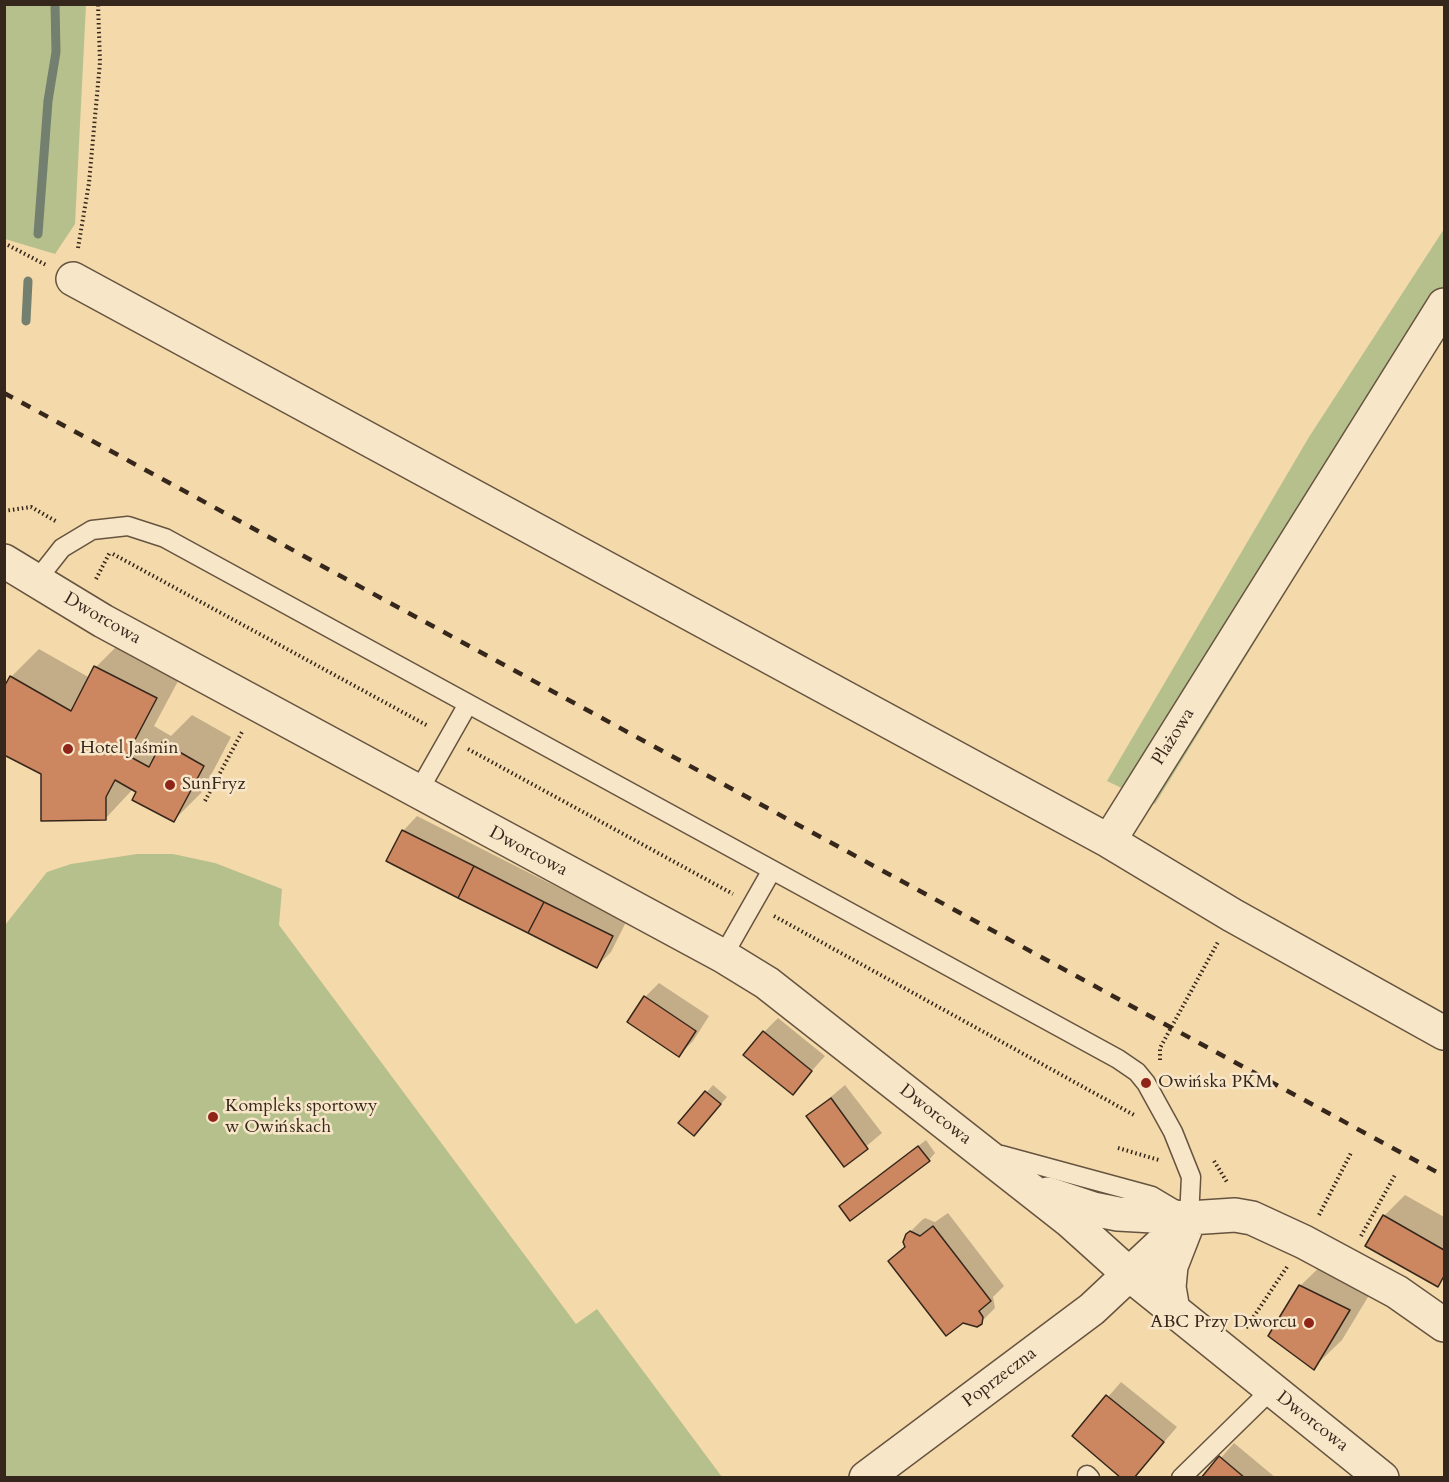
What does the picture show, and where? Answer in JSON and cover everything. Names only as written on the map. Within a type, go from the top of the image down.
[{"type":"street","points":[[73,279],[1109,841],[1232,915],[1444,1033]]},
{"type":"street","name":"Plażowa","points":[[1109,841],[1444,305]]},
{"type":"street","name":"Dworcowa","points":[[4,561],[103,621],[256,706],[723,956],[785,996],[1070,1221],[1130,1275],[1382,1478]]},
{"type":"street","name":"Dworcowa","points":[[1024,1185],[1105,1211],[1190,1218],[1235,1215],[1252,1218],[1304,1242],[1396,1292],[1444,1325]]},
{"type":"street","points":[[1130,1275],[1190,1218]]},
{"type":"street","points":[[1173,1310],[1169,1287],[1171,1266],[1190,1218]]},
{"type":"street","name":"Poprzeczna","points":[[866,1478],[1092,1310],[1130,1275]]},
{"type":"lane","points":[[36,581],[62,548],[80,535],[106,527],[140,529],[165,538],[1118,1059],[1137,1072],[1165,1115],[1191,1178],[1190,1218],[1152,1196],[1033,1166],[976,1146]]},
{"type":"lane","points":[[418,792],[468,704]]},
{"type":"lane","points":[[723,956],[772,870]]},
{"type":"lane","points":[[1181,1478],[1271,1390]]},
{"type":"path","points":[[4,243],[73,279],[89,183],[100,62],[98,4]]},
{"type":"path","points":[[110,552],[1128,1110],[1139,1119]]},
{"type":"path","points":[[205,801],[256,706]]},
{"type":"path","points":[[1162,1064],[1159,1059],[1160,1048],[1232,915]]},
{"type":"path","points":[[1118,1148],[1158,1160],[1164,1159],[1161,1153]]},
{"type":"path","points":[[1359,1239],[1395,1175]]},
{"type":"path","points":[[1228,1355],[1304,1242]]},
{"type":"green space","points":[[4,5],[86,5],[75,224],[55,254],[5,239]]},
{"type":"green space","points":[[1444,229],[1444,335],[1155,804],[1107,781],[1309,437]]},
{"type":"green space","name":"Kompleks sportowy w Owińskach","points":[[137,854],[173,854],[215,863],[282,889],[279,925],[576,1324],[597,1309],[722,1477],[5,1477],[5,925],[47,872],[71,864]]},
{"type":"building","name":"Hotel Jaśmin","points":[[94,666],[157,698],[127,755],[149,767],[162,742],[204,766],[174,822],[132,800],[136,792],[115,780],[106,797],[106,820],[41,821],[41,774],[4,755],[4,687],[10,676],[71,711]]},
{"type":"building","points":[[402,830],[474,866],[458,898],[386,861]]},
{"type":"building","points":[[474,866],[544,902],[528,933],[458,898]]},
{"type":"building","points":[[544,902],[613,936],[597,968],[528,933]]},
{"type":"building","points":[[644,996],[696,1031],[679,1057],[627,1022]]},
{"type":"building","points":[[763,1031],[812,1071],[793,1095],[743,1055]]},
{"type":"building","points":[[705,1091],[721,1104],[694,1136],[678,1123]]},
{"type":"building","points":[[831,1098],[868,1149],[844,1167],[806,1116]]},
{"type":"building","points":[[918,1146],[930,1161],[850,1221],[839,1206]]},
{"type":"building","points":[[1383,1215],[1444,1250],[1444,1276],[1438,1287],[1365,1246]]},
{"type":"building","points":[[933,1226],[991,1301],[979,1311],[983,1317],[982,1324],[977,1327],[963,1323],[946,1336],[888,1261],[905,1247],[903,1242],[906,1234],[910,1231],[920,1236]]},
{"type":"building","name":"ABC Przy Dworcu","points":[[1299,1285],[1350,1310],[1314,1370],[1268,1336]]},
{"type":"building","points":[[1106,1395],[1164,1442],[1134,1478],[1121,1478],[1072,1436]]},
{"type":"building","points":[[1219,1456],[1245,1478],[1201,1478]]},
{"type":"waterway","points":[[38,234],[48,101],[56,52],[55,4]]},
{"type":"waterway","points":[[26,321],[28,281]]},
{"type":"railway","points":[[4,393],[1444,1176]]},
{"type":"place","name":"Hotel Jaśmin","points":[[68,749]]},
{"type":"place","name":"SunFryz","points":[[170,785]]},
{"type":"place","name":"Owińska PKM","points":[[1146,1083]]},
{"type":"place","name":"Kompleks sportowy w Owińskach","points":[[213,1117]]},
{"type":"place","name":"ABC Przy Dworcu","points":[[1309,1323]]}]
